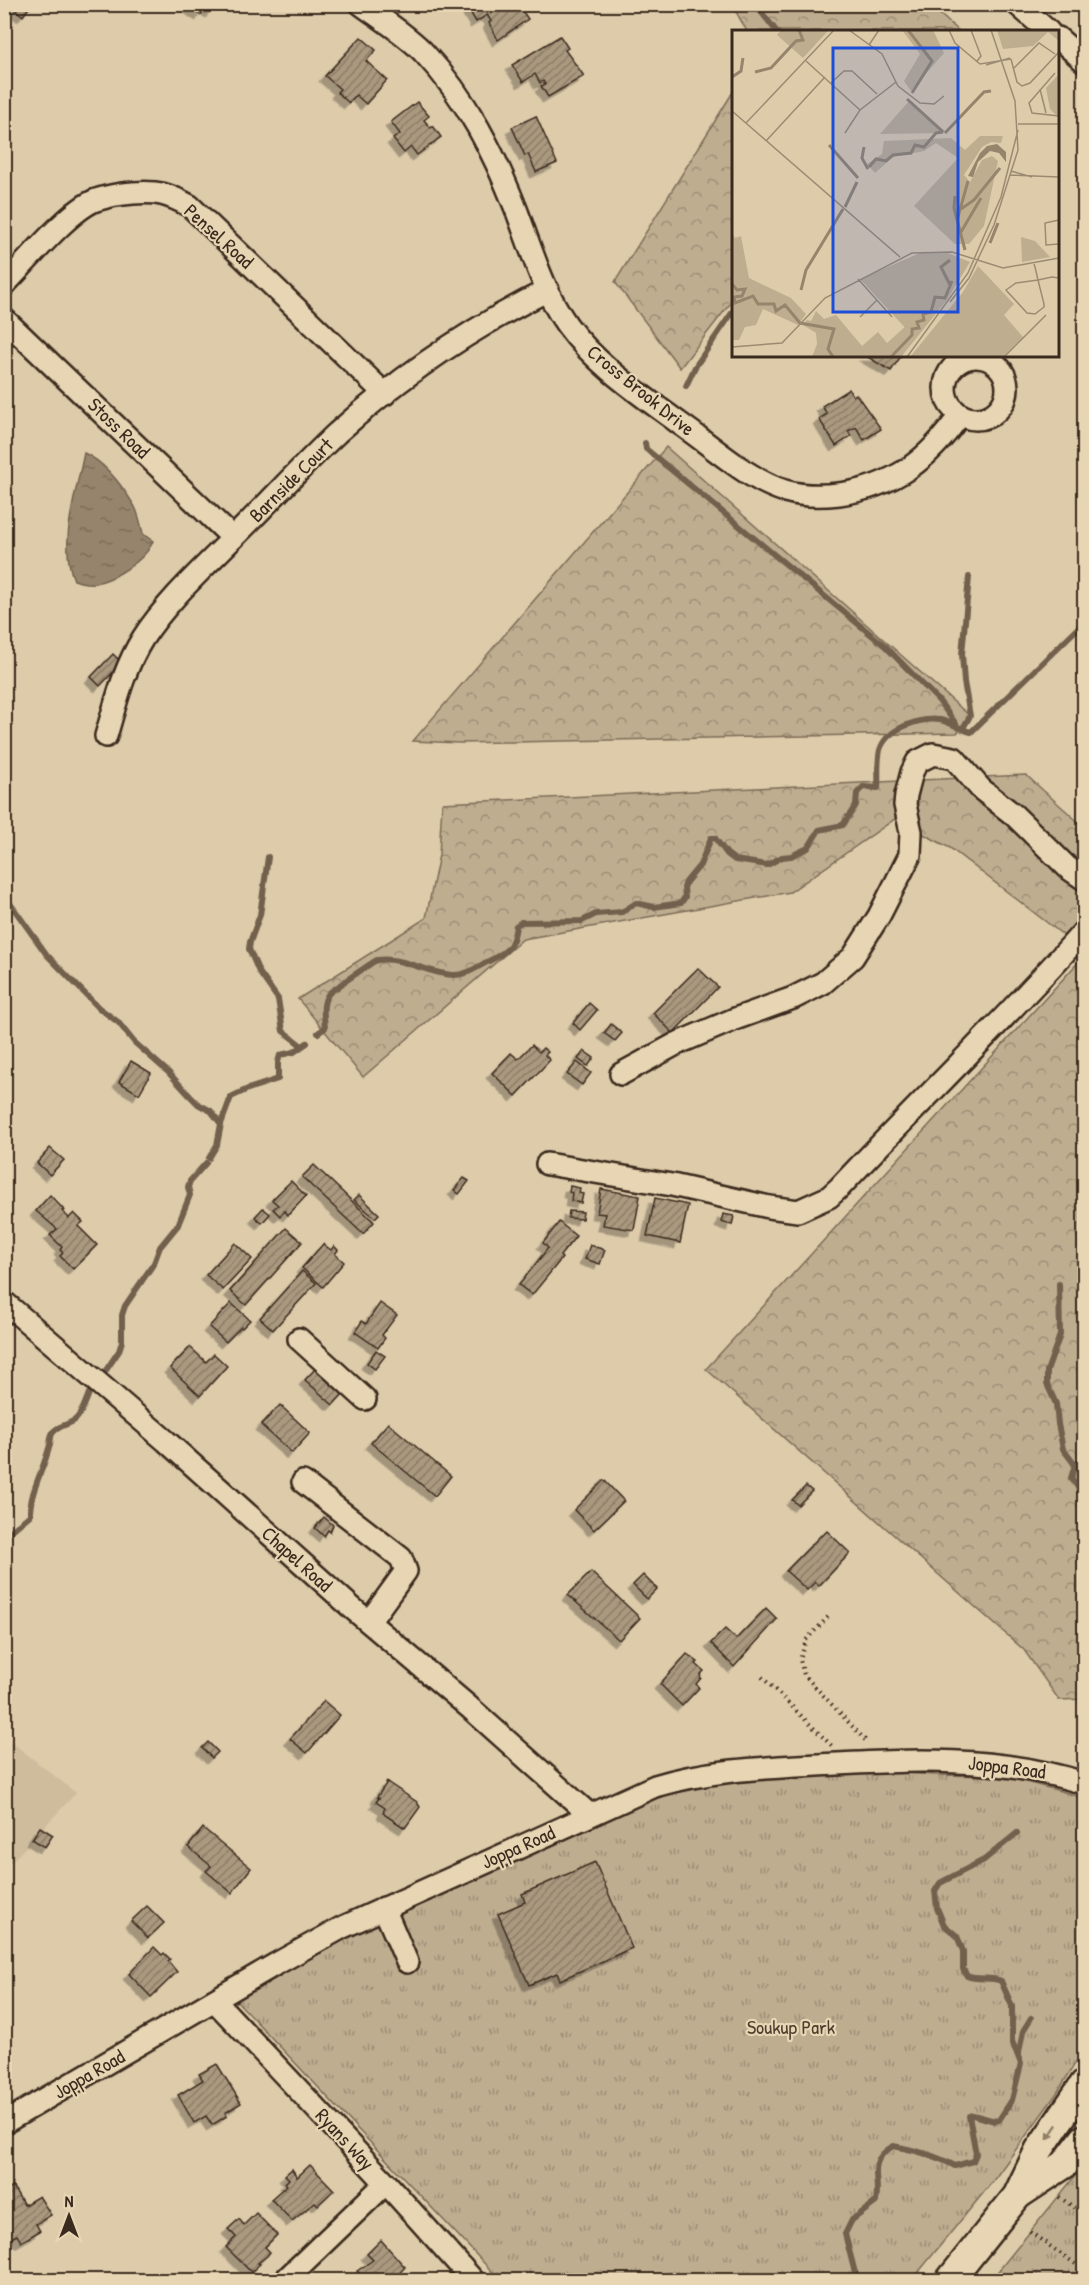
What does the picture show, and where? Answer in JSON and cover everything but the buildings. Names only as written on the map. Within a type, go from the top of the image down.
[{"type":"main road","points":[[950,2280],[1017,2196],[1039,2150],[1084,2084]]},
{"type":"main road","points":[[1017,2196],[1065,2164],[1084,2139]]},
{"type":"street","name":"Cross Brook Drive","points":[[361,4],[424,52],[484,136],[505,180],[548,290],[567,324],[593,355],[666,413],[754,477],[785,491],[826,496],[856,492],[881,484],[905,472],[928,453],[960,415]]},
{"type":"street","points":[[1017,4],[1047,30]]},
{"type":"street","points":[[1059,39],[1084,61]]},
{"type":"street","name":"Pensel Road","points":[[4,285],[73,214],[95,200],[120,194],[146,192],[170,195],[190,206],[385,394]]},
{"type":"street","name":"Barnside Court","points":[[106,736],[124,673],[143,638],[168,606],[335,435],[448,346],[505,311],[548,290]]},
{"type":"street","name":"Stoss Road","points":[[4,319],[233,538]]},
{"type":"street","points":[[621,1074],[676,1044],[793,998],[824,982],[852,957],[879,916],[910,855],[911,832],[905,805],[906,795],[917,762],[933,754],[954,758],[981,789],[1014,814],[1068,868],[1084,879]]},
{"type":"street","points":[[547,1164],[672,1185],[769,1207],[798,1211],[814,1206],[840,1187],[1045,975],[1084,931]]},
{"type":"street","name":"Chapel Road","points":[[4,1302],[166,1441],[590,1815]]},
{"type":"street","points":[[299,1339],[365,1399]]},
{"type":"street","points":[[303,1482],[401,1558],[406,1571],[369,1622]]},
{"type":"street","name":"Joppa Road","points":[[4,2123],[276,1964],[384,1908],[655,1785],[683,1777],[720,1772],[886,1762],[989,1762],[1033,1768],[1084,1783]]},
{"type":"street","points":[[384,1908],[407,1962]]},
{"type":"street","name":"Ryans Way","points":[[215,2001],[386,2183],[473,2280]]},
{"type":"street","points":[[285,2280],[386,2183]]},
{"type":"path","points":[[828,1617],[806,1640],[800,1660],[804,1675],[886,1762]]},
{"type":"path","points":[[762,1677],[827,1740],[843,1764]]},
{"type":"path","points":[[1059,2197],[1084,2214]]},
{"type":"path","points":[[1030,2232],[1084,2270]]},
{"type":"shaded area","points":[[4,1736],[76,1793],[5,1869],[4,1869]]},
{"type":"green space","points":[[732,5],[929,5],[958,30],[746,30]]},
{"type":"green space","points":[[732,94],[732,301],[680,368],[615,282]]},
{"type":"green space","points":[[666,447],[971,717],[957,733],[460,743],[413,741]]},
{"type":"green space","points":[[1026,775],[1084,827],[1084,951],[950,848],[895,819],[790,892],[523,939],[363,1077],[298,999],[426,918],[439,855],[442,803]]},
{"type":"green space","points":[[1084,956],[1084,1699],[1059,1700],[1024,1650],[706,1369]]},
{"type":"green space","name":"Soukup Park","points":[[874,1771],[1002,1776],[1084,1799],[1084,2049],[1057,2093],[993,2181],[912,2280],[500,2280],[234,1998],[354,1932],[644,1802],[696,1787],[755,1777]]},
{"type":"green space","points":[[1084,2165],[1084,2280],[991,2280]]},
{"type":"water","points":[[84,453],[99,462],[119,483],[135,507],[143,534],[153,541],[135,563],[116,576],[96,583],[74,580],[68,550],[70,517]]},
{"type":"waterway","points":[[755,4],[775,30]]},
{"type":"waterway","points":[[686,386],[695,367],[732,313]]},
{"type":"waterway","points":[[645,443],[646,449],[885,646],[939,701],[956,724]]},
{"type":"waterway","points":[[963,728],[970,716],[962,654],[969,577]]},
{"type":"waterway","points":[[318,1033],[325,1028],[324,1002],[329,993],[377,960],[387,959],[406,963],[443,974],[462,974],[504,952],[511,944],[516,926],[521,922],[582,921],[596,914],[622,912],[636,903],[654,907],[681,903],[685,897],[686,882],[700,865],[711,838],[715,838],[727,854],[735,860],[767,865],[808,848],[819,830],[843,825],[856,805],[857,793],[863,787],[878,788],[880,750],[883,743],[896,730],[923,720],[940,720],[971,732],[1084,622]]},
{"type":"waterway","points":[[268,857],[260,915],[249,949],[259,972],[278,999],[283,1031],[302,1046]]},
{"type":"waterway","points":[[4,895],[47,955],[99,1008],[118,1022],[134,1042],[168,1072],[198,1104],[211,1111],[221,1124]]},
{"type":"waterway","points":[[209,1158],[217,1145],[221,1124],[231,1097],[278,1079],[280,1055],[294,1052],[307,1043]]},
{"type":"waterway","points":[[102,1376],[119,1351],[125,1306],[154,1263],[160,1247],[178,1225],[190,1195],[188,1187],[190,1181],[206,1163]]},
{"type":"waterway","points":[[1059,1284],[1060,1335],[1047,1371],[1047,1384],[1056,1404],[1063,1449],[1075,1465]]},
{"type":"waterway","points":[[4,1537],[30,1515],[34,1489],[50,1446],[52,1434],[56,1429],[78,1417],[90,1391]]},
{"type":"waterway","points":[[1084,1460],[1075,1465],[1071,1478],[1080,1490],[1084,1511]]},
{"type":"waterway","points":[[854,2280],[855,2273],[845,2234],[852,2220],[876,2202],[876,2171],[879,2158],[884,2152],[893,2146],[925,2153],[955,2166],[973,2161],[976,2154],[969,2116],[999,2120],[1012,2100],[1021,2064],[1012,2041],[1012,2006],[1001,1981],[967,1976],[963,1969],[963,1951],[957,1936],[944,1925],[937,1908],[935,1891],[940,1883],[984,1860],[1017,1833]]},
{"type":"waterway","points":[[1019,2053],[1023,2031],[1031,2018]]}]
